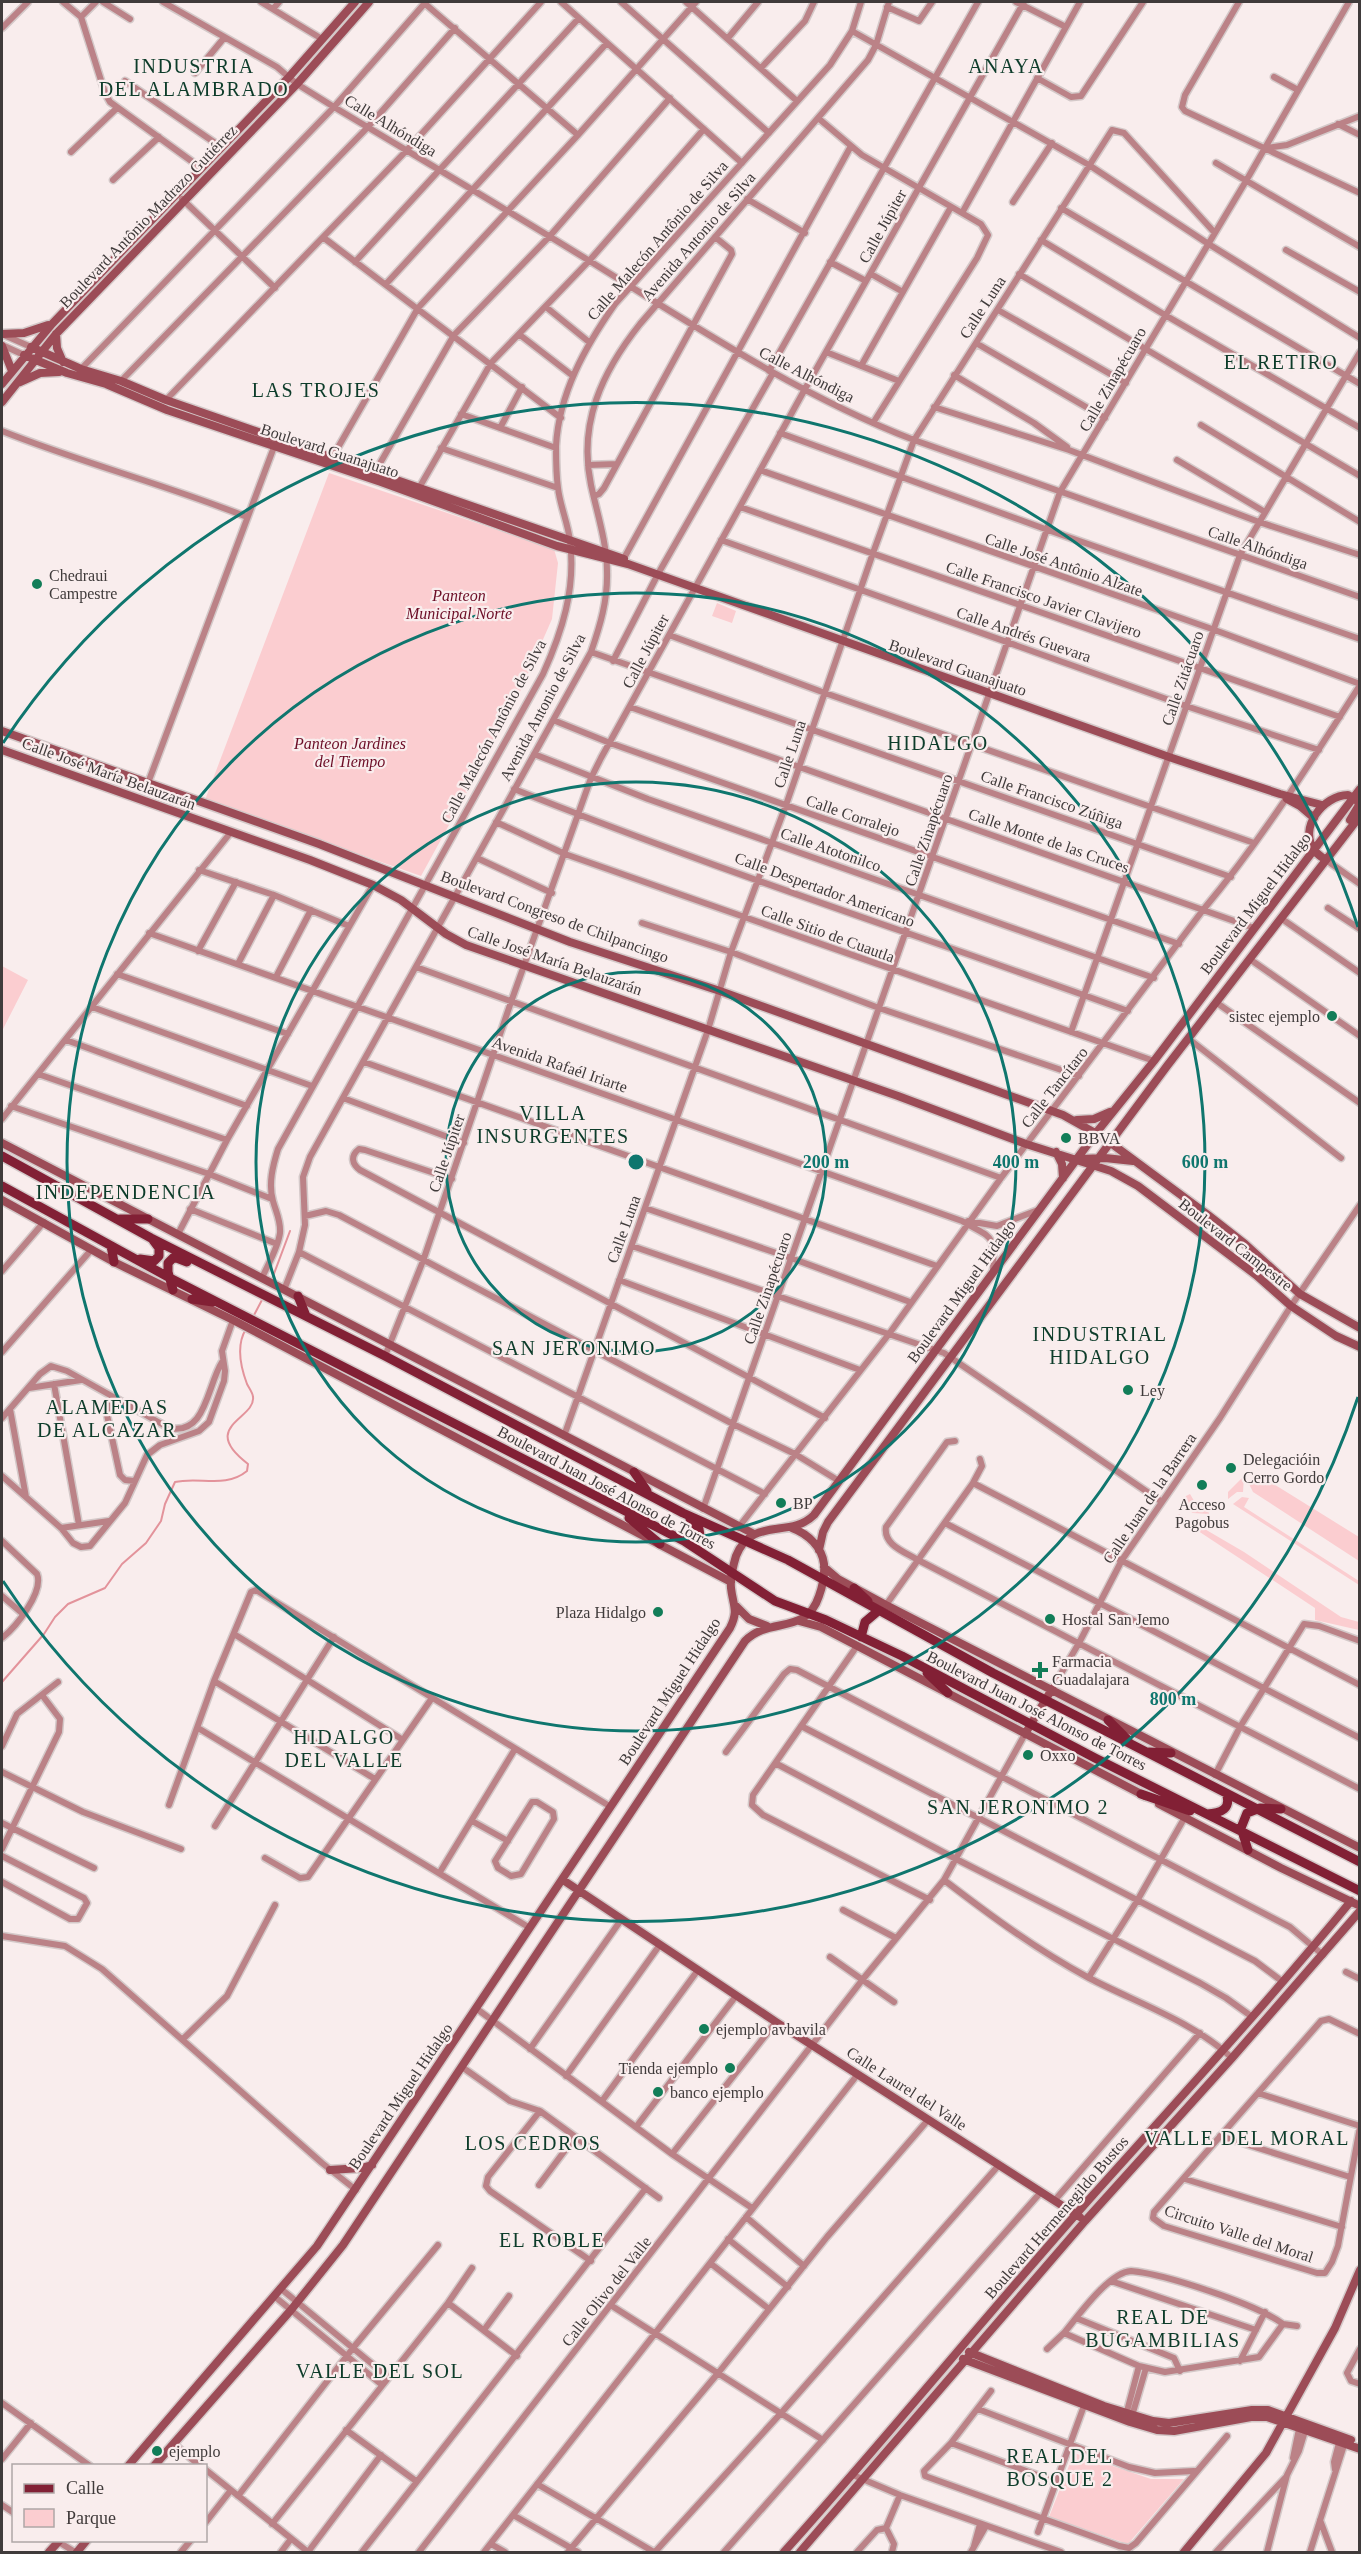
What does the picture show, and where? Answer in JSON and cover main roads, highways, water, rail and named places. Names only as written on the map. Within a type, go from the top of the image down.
[{"type":"main road","name":"Boulevard Juan José Alonso de Torres","points":[[2,1156],[151,1238],[385,1356],[683,1513],[723,1532],[750,1537],[824,1581],[882,1608],[1045,1700],[1359,1862]]},
{"type":"main road","name":"Boulevard Juan José Alonso de Torres","points":[[2,1186],[220,1303],[250,1324],[684,1541],[731,1578],[765,1596],[810,1614],[859,1642],[919,1665],[1242,1833],[1359,1891]]},
{"type":"main road","points":[[2,1193],[46,1210]]},
{"type":"main road","points":[[116,1218],[148,1219]]},
{"type":"main road","points":[[129,1256],[147,1261],[157,1260],[159,1250],[151,1238]]},
{"type":"main road","points":[[111,1246],[114,1262]]},
{"type":"main road","points":[[173,1290],[167,1269],[170,1260],[174,1257],[203,1269],[214,1270]]},
{"type":"main road","points":[[297,1296],[306,1316]]},
{"type":"main road","points":[[192,1299],[220,1303]]},
{"type":"main road","points":[[634,1472],[651,1495]]},
{"type":"main road","points":[[615,1507],[660,1544]]},
{"type":"main road","points":[[683,1513],[701,1534],[697,1540],[684,1541]]},
{"type":"main road","points":[[854,1588],[882,1608],[865,1622],[859,1642]]},
{"type":"main road","points":[[919,1665],[948,1693]]},
{"type":"main road","points":[[1108,1720],[1134,1746]]},
{"type":"main road","points":[[1146,1752],[1171,1753]]},
{"type":"main road","points":[[1141,1794],[1208,1815],[1224,1810],[1228,1803],[1226,1793]]},
{"type":"main road","points":[[1248,1850],[1242,1833],[1242,1821],[1247,1813],[1255,1809],[1281,1809]]},
{"type":"waterway","points":[[272,1279],[290,1231]]},
{"type":"waterway","points":[[253,1317],[263,1298]]},
{"type":"waterway","points":[[2,1682],[68,1604],[105,1588],[122,1564],[146,1543],[161,1521],[165,1504],[175,1482],[221,1481],[247,1471],[248,1464],[234,1451],[228,1441],[228,1432],[233,1424],[252,1405],[253,1397],[245,1378],[240,1356],[241,1342],[246,1329]]},
{"type":"place","name":"Chedraui Campestre","points":[[37,584]]},
{"type":"place","name":"sistec ejemplo","points":[[1332,1016]]},
{"type":"place","name":"BBVA","points":[[1066,1138]]},
{"type":"place","name":"Ley","points":[[1128,1390]]},
{"type":"place","name":"Delegacióin Cerro Gordo","points":[[1231,1468]]},
{"type":"place","name":"Acceso Pagobus","points":[[1202,1485]]},
{"type":"place","name":"BP","points":[[781,1503]]},
{"type":"place","name":"Plaza Hidalgo","points":[[658,1612]]},
{"type":"place","name":"Hostal San Jemo","points":[[1050,1619]]},
{"type":"place","name":"Farmacia Guadalajara","points":[[1040,1670]]},
{"type":"place","name":"Oxxo","points":[[1028,1755]]},
{"type":"place","name":"ejemplo avbavila","points":[[704,2029]]},
{"type":"place","name":"Tienda ejemplo","points":[[730,2068]]},
{"type":"place","name":"banco ejemplo","points":[[658,2092]]},
{"type":"place","name":"ejemplo","points":[[157,2451]]},
{"type":"district","name":"ANAYA","points":[[1006,66]]},
{"type":"district","name":"INDUSTRIA DEL ALAMBRADO","points":[[194,78]]},
{"type":"district","name":"EL RETIRO","points":[[1281,362]]},
{"type":"district","name":"LAS TROJES","points":[[316,390]]},
{"type":"district","name":"HIDALGO","points":[[938,743]]},
{"type":"district","name":"VILLA INSURGENTES","points":[[553,1124]]},
{"type":"district","name":"INDEPENDENCIA","points":[[126,1192]]},
{"type":"district","name":"INDUSTRIAL HIDALGO","points":[[1100,1346]]},
{"type":"district","name":"SAN JERONIMO","points":[[574,1348]]},
{"type":"district","name":"ALAMEDAS DE ALCAZAR","points":[[107,1418]]},
{"type":"district","name":"HIDALGO DEL VALLE","points":[[344,1748]]},
{"type":"district","name":"SAN JERONIMO 2","points":[[1018,1807]]},
{"type":"district","name":"VALLE DEL MORAL","points":[[1247,2138]]},
{"type":"district","name":"LOS CEDROS","points":[[533,2143]]},
{"type":"district","name":"EL ROBLE","points":[[552,2240]]},
{"type":"district","name":"REAL DE BUGAMBILIAS","points":[[1163,2328]]},
{"type":"district","name":"VALLE DEL SOL","points":[[380,2371]]},
{"type":"district","name":"REAL DEL BOSQUE 2","points":[[1060,2468]]},
{"type":"park label","name":"Panteon Municipal Norte","points":[[459,604]]},
{"type":"park label","name":"Panteon Jardines del Tiempo","points":[[350,752]]}]
